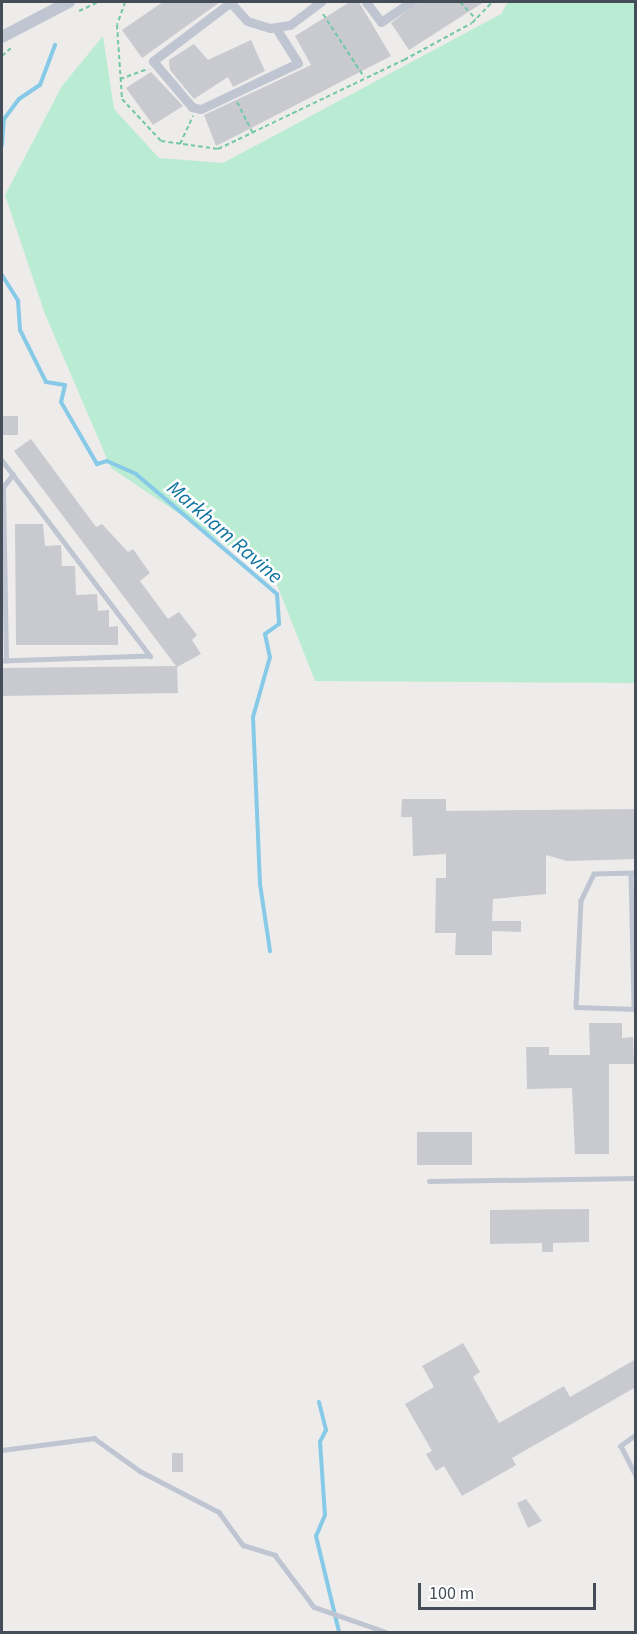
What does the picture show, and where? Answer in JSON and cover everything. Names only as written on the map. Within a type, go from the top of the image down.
[{"type":"street","points":[[2,37],[69,2]]},
{"type":"street","points":[[276,28],[297,63],[233,94],[195,108],[182,100],[155,63],[230,2],[247,21],[276,28],[290,25],[319,3]]},
{"type":"street","points":[[366,2],[381,22],[411,2]]},
{"type":"lane","points":[[2,460],[13,474],[150,656],[4,661],[3,487],[13,474]]},
{"type":"lane","points":[[633,873],[635,1009],[576,1007],[581,901],[594,874],[633,873]]},
{"type":"lane","points":[[429,1181],[636,1178]]},
{"type":"lane","points":[[636,1436],[621,1446],[636,1476]]},
{"type":"lane","points":[[2,1450],[94,1438],[141,1471],[219,1512],[243,1545],[275,1555],[314,1607],[386,1632]]},
{"type":"path","points":[[460,2],[476,19]]},
{"type":"path","points":[[319,3],[364,77]]},
{"type":"path","points":[[120,79],[138,76],[155,63]]},
{"type":"path","points":[[233,94],[253,133]]},
{"type":"path","points":[[180,144],[195,108]]},
{"type":"green space","points":[[508,2],[635,2],[635,683],[315,681],[274,577],[111,468],[45,314],[5,195],[62,86],[103,36],[114,109],[159,158],[223,163],[501,14]]},
{"type":"building","points":[[163,2],[220,2],[142,58],[122,30]]},
{"type":"building","points":[[350,2],[359,2],[391,56],[216,146],[204,115],[311,65],[295,36]]},
{"type":"building","points":[[418,2],[484,2],[409,50],[391,23]]},
{"type":"building","points":[[251,40],[265,71],[233,87],[228,77],[194,99],[170,70],[169,60],[194,44],[208,60]]},
{"type":"building","points":[[151,72],[183,106],[153,125],[126,88]]},
{"type":"building","points":[[2,416],[18,416],[18,435],[2,435]]},
{"type":"building","points":[[31,439],[96,527],[102,524],[128,552],[133,549],[150,573],[140,581],[168,619],[179,612],[197,635],[192,640],[201,654],[177,667],[178,693],[2,696],[2,668],[176,666],[14,451]]},
{"type":"building","points":[[15,524],[43,524],[45,546],[61,545],[62,566],[75,566],[76,595],[97,594],[98,611],[109,610],[109,627],[118,626],[118,645],[16,645]]},
{"type":"building","points":[[402,799],[446,799],[446,811],[636,809],[636,859],[567,861],[546,855],[546,894],[493,899],[492,921],[521,921],[521,932],[492,931],[492,955],[455,955],[456,933],[435,933],[436,878],[446,878],[446,854],[413,856],[412,817],[401,817]]},
{"type":"building","points":[[589,1023],[622,1023],[622,1038],[633,1037],[634,1064],[609,1064],[609,1154],[575,1154],[572,1088],[527,1089],[526,1047],[549,1047],[549,1055],[590,1055]]},
{"type":"building","points":[[417,1132],[472,1132],[472,1165],[417,1165]]},
{"type":"building","points":[[589,1209],[589,1242],[553,1243],[553,1252],[542,1252],[542,1243],[490,1244],[490,1210]]},
{"type":"building","points":[[463,1343],[480,1372],[473,1377],[499,1423],[564,1386],[570,1397],[636,1359],[636,1387],[512,1458],[516,1465],[462,1496],[444,1466],[436,1471],[426,1454],[432,1451],[405,1404],[434,1387],[422,1366]]},
{"type":"building","points":[[172,1453],[183,1453],[183,1472],[172,1472]]},
{"type":"building","points":[[526,1499],[542,1521],[528,1528],[517,1503]]},
{"type":"waterway","name":"Markham Ravine","points":[[2,145],[4,119],[19,99],[40,85],[55,45]]},
{"type":"waterway","name":"Markham Ravine","points":[[2,275],[18,301],[20,330],[46,382],[65,385],[61,402],[97,464],[107,461],[136,474],[277,594],[279,624],[265,634],[270,657],[253,717],[260,884],[270,951]]},
{"type":"waterway","name":"Markham Ravine","points":[[319,1402],[326,1430],[320,1442],[325,1515],[316,1536],[339,1632]]}]
